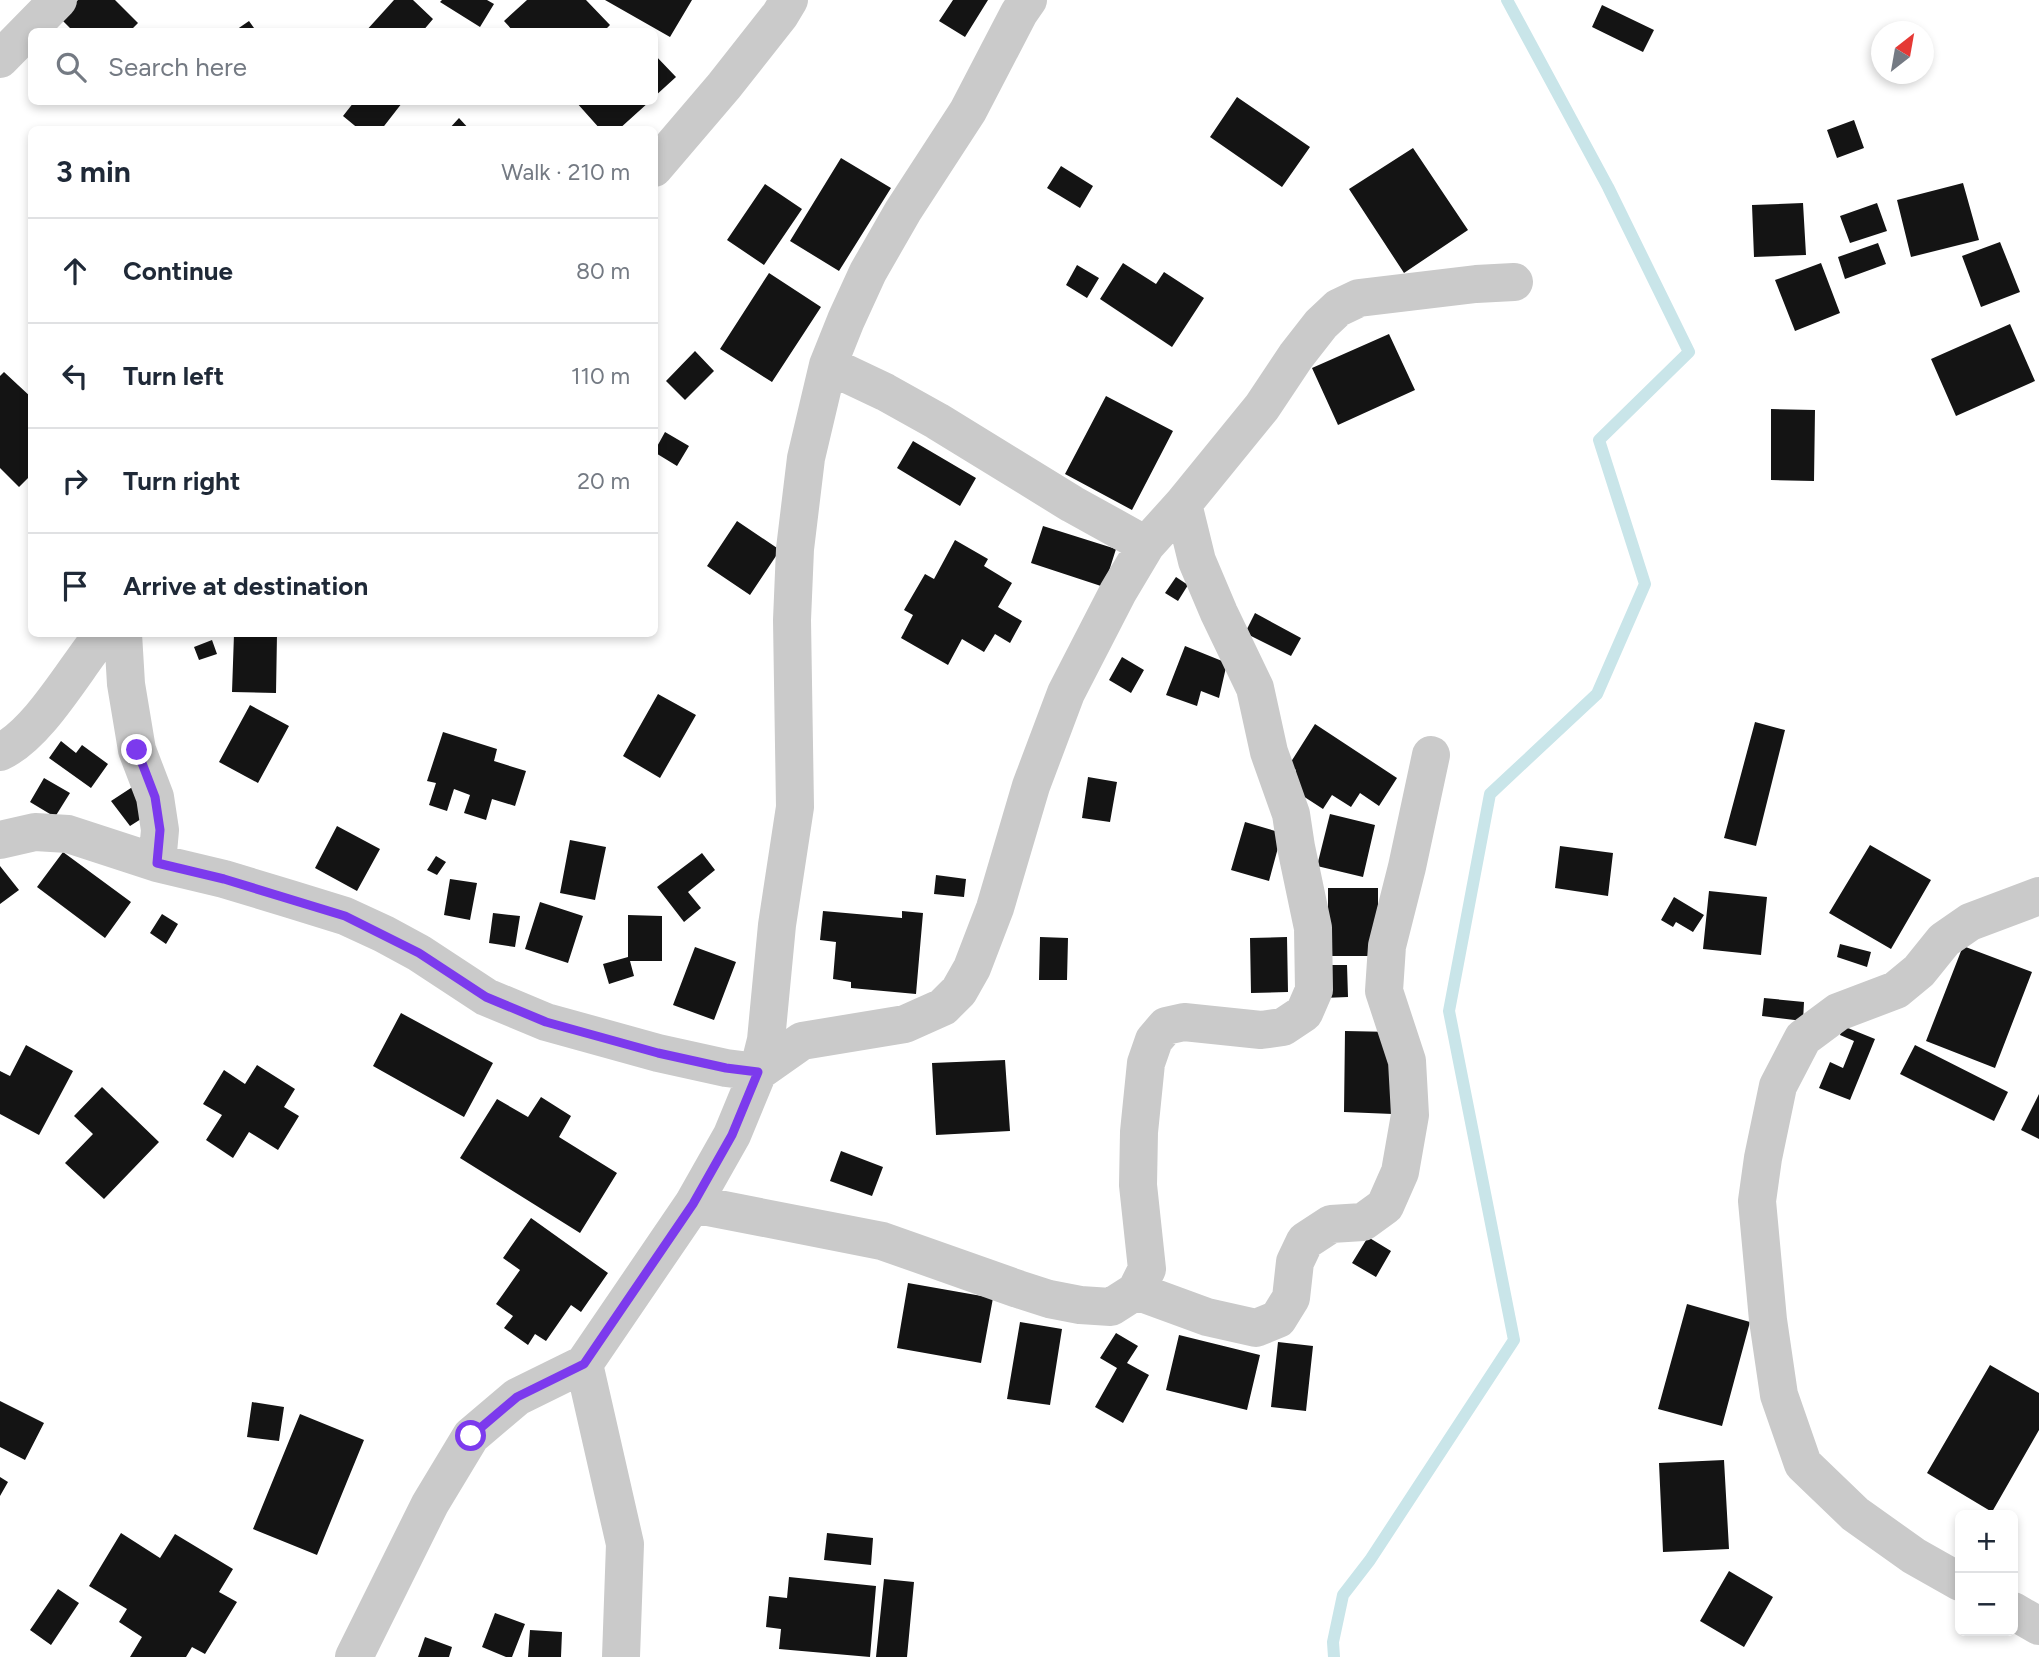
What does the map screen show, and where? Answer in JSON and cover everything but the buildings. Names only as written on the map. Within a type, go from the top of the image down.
[{"type":"street","points":[[30,28],[58,0]]},
{"type":"street","points":[[658,163],[724,86],[789,0]]},
{"type":"street","points":[[354,1657],[430,1504],[471,1436],[517,1397],[584,1364],[693,1204],[732,1135],[758,1072],[766,1040],[777,925],[795,807],[792,620],[795,549],[806,458],[828,365],[868,272],[903,211],[968,111],[1028,0]]},
{"type":"street","points":[[0,59],[28,31]]},
{"type":"street","points":[[0,840],[35,832],[68,834],[157,863],[224,879],[345,916],[419,953],[486,997],[546,1022],[658,1053],[726,1068],[758,1072],[802,1041],[905,1024],[943,1007],[959,991],[972,968],[995,908],[1031,786],[1066,693],[1118,592],[1146,545],[1262,407],[1321,324],[1338,308],[1359,298],[1514,282]]},
{"type":"street","points":[[828,365],[937,421],[1072,504],[1146,545]]},
{"type":"street","points":[[693,1204],[882,1241],[1049,1299],[1111,1307],[1136,1291],[1147,1269],[1138,1185],[1139,1132],[1146,1063],[1154,1040],[1166,1026],[1184,1022],[1262,1030],[1283,1027],[1304,1013],[1314,990],[1313,928],[1291,814],[1269,752],[1255,688],[1197,561],[1183,504]]},
{"type":"street","points":[[0,752],[30,731],[101,637]]},
{"type":"street","points":[[123,637],[126,684],[137,750],[155,797],[160,830],[157,863]]},
{"type":"street","points":[[1136,1291],[1207,1317],[1256,1328],[1278,1319],[1290,1298],[1295,1262],[1305,1241],[1331,1224],[1363,1222],[1385,1206],[1400,1172],[1410,1115],[1407,1060],[1384,991],[1387,946],[1431,755]]},
{"type":"street","points":[[1955,1579],[1914,1556],[1855,1514],[1803,1464],[1779,1395],[1768,1320],[1757,1201],[1778,1086],[1803,1038],[1838,1012],[1896,990],[1919,971],[1944,940],[1970,922],[2039,896]]},
{"type":"street","points":[[584,1364],[625,1544],[621,1657]]},
{"type":"street","points":[[2018,1614],[2039,1626]]},
{"type":"waterway","points":[[1334,1657],[1333,1642],[1343,1595],[1370,1560],[1514,1340],[1449,1011],[1490,794],[1597,694],[1645,584],[1599,440],[1689,352],[1608,187],[1507,0]]},
{"type":"route","points":[[137,750],[155,797],[160,830],[157,863],[224,879],[345,916],[419,953],[486,997],[546,1022],[658,1053],[758,1072],[732,1135],[693,1204],[584,1364],[517,1397],[471,1436]]}]
